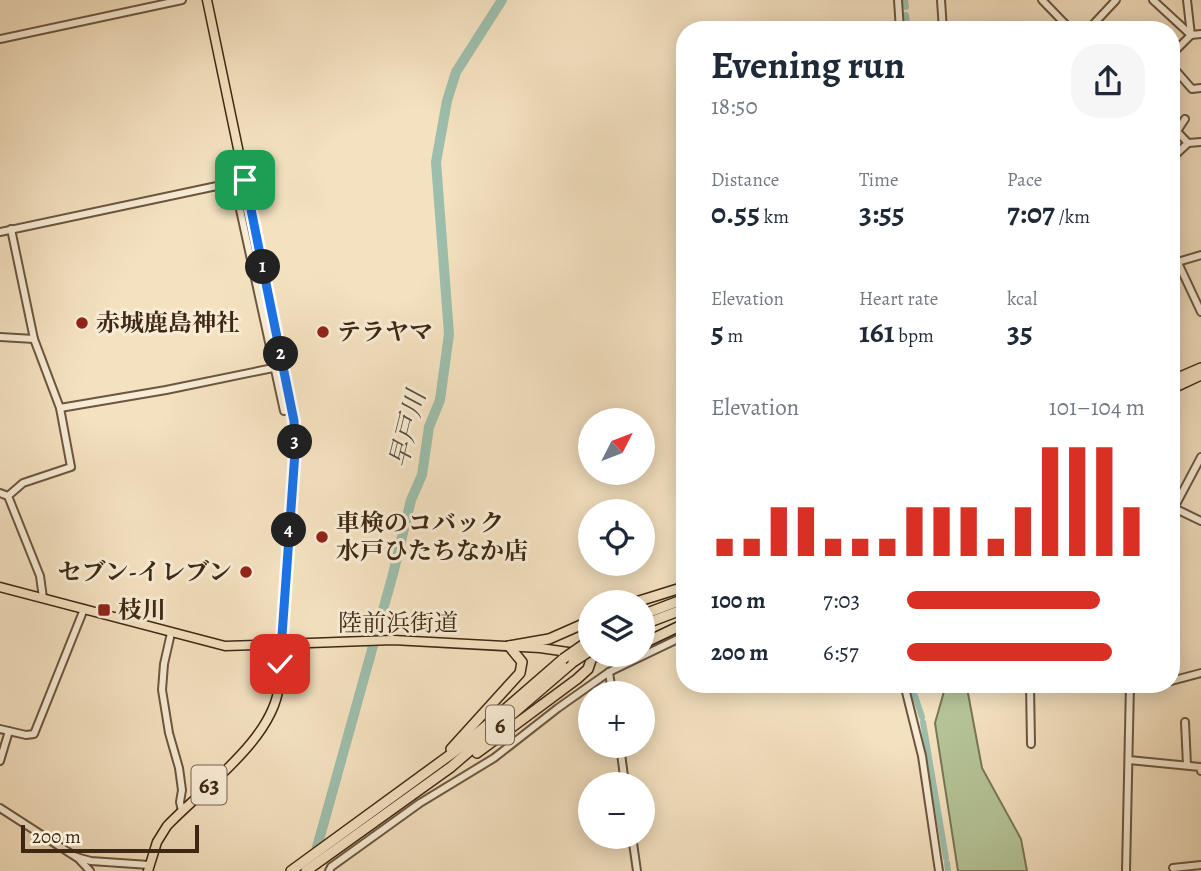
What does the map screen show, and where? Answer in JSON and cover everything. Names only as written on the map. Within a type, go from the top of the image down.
[{"type":"highway","points":[[1180,377],[1201,368]]},
{"type":"highway","points":[[1180,385],[1201,375]]},
{"type":"highway","points":[[655,596],[676,590]]},
{"type":"highway","points":[[655,610],[676,602]]},
{"type":"highway","points":[[655,620],[676,612]]},
{"type":"highway","points":[[509,646],[549,639],[578,626]]},
{"type":"highway","points":[[655,638],[676,628]]},
{"type":"highway","points":[[425,774],[477,722],[520,673],[522,662],[509,646]]},
{"type":"highway","name":"6","points":[[292,870],[465,744],[578,655]]},
{"type":"highway","name":"6","points":[[306,871],[473,750],[568,660]]},
{"type":"highway","points":[[424,786],[475,755],[588,669]]},
{"type":"main road","name":"63","points":[[149,868],[160,836],[251,744],[274,711],[278,693],[295,452],[294,421],[279,366],[245,180],[206,0]]},
{"type":"main road","name":"陸前浜街道","points":[[0,587],[225,646],[390,640],[578,650]]},
{"type":"street","points":[[0,39],[182,0]]},
{"type":"street","points":[[898,0],[899,21]]},
{"type":"street","points":[[941,0],[942,21]]},
{"type":"street","points":[[1042,0],[1062,21]]},
{"type":"street","points":[[1096,21],[1116,0]]},
{"type":"street","points":[[1153,0],[1175,21]]},
{"type":"street","points":[[1187,0],[1191,36]]},
{"type":"street","points":[[1180,26],[1191,36]]},
{"type":"street","points":[[1180,46],[1191,36],[1201,34]]},
{"type":"street","points":[[1180,75],[1192,89],[1201,88]]},
{"type":"street","points":[[1180,126],[1185,119]]},
{"type":"street","points":[[1180,134],[1188,143]]},
{"type":"street","points":[[1180,151],[1188,143],[1201,142]]},
{"type":"street","points":[[0,232],[245,180]]},
{"type":"street","points":[[234,182],[279,366],[284,411]]},
{"type":"street","points":[[8,496],[23,483],[71,467],[60,408],[34,339],[11,229]]},
{"type":"street","points":[[1180,261],[1201,255]]},
{"type":"street","points":[[1180,274],[1201,312]]},
{"type":"street","points":[[0,337],[34,339]]},
{"type":"street","points":[[60,408],[166,390],[279,366]]},
{"type":"street","points":[[1180,493],[1201,457]]},
{"type":"street","points":[[0,493],[8,496],[40,576],[43,598]]},
{"type":"street","points":[[1180,511],[1201,521]]},
{"type":"street","points":[[0,729],[31,736],[36,731],[84,609]]},
{"type":"street","points":[[171,633],[163,664],[162,690],[169,733],[179,768],[182,811]]},
{"type":"street","points":[[655,649],[676,640]]},
{"type":"street","points":[[588,669],[597,681],[618,667]]},
{"type":"street","points":[[609,672],[610,681]]},
{"type":"street","points":[[1180,679],[1201,673]]},
{"type":"street","points":[[906,693],[922,756],[939,871]]},
{"type":"street","points":[[1030,693],[1031,744]]},
{"type":"street","points":[[1126,871],[1130,693]]},
{"type":"street","points":[[329,871],[420,803],[494,758],[578,694]]},
{"type":"street","points":[[1185,722],[1187,765]]},
{"type":"street","points":[[0,761],[9,731]]},
{"type":"street","points":[[1129,760],[1187,765],[1200,767],[1201,771]]},
{"type":"street","points":[[0,808],[76,857],[90,871]]},
{"type":"street","points":[[634,849],[637,871]]},
{"type":"street","points":[[76,857],[149,868]]},
{"type":"street","points":[[1174,869],[1201,865]]},
{"type":"green space","points":[[944,693],[968,693],[982,768],[1021,839],[1027,871],[958,871],[935,723]]},
{"type":"waterway","name":"早戸川","points":[[314,858],[411,500],[422,475],[429,427],[440,400],[449,334],[436,162],[447,101],[456,72],[502,0]]},
{"type":"waterway","points":[[905,0],[906,7]]},
{"type":"waterway","points":[[906,15],[907,21]]},
{"type":"waterway","points":[[914,693],[922,717]]},
{"type":"waterway","points":[[923,722],[946,858]]},
{"type":"waterway","points":[[947,863],[948,871]]},
{"type":"place","name":"赤城鹿島神社","points":[[82,323]]},
{"type":"place","name":"テラヤマ","points":[[323,332]]},
{"type":"place","name":"車検のコバック 水戸ひたちなか店","points":[[322,537]]},
{"type":"place","name":"セブン-イレブン","points":[[246,572]]},
{"type":"place","name":"枝川","points":[[104,610]]},
{"type":"route","points":[[245,180],[294,421],[295,452],[280,664]]}]
